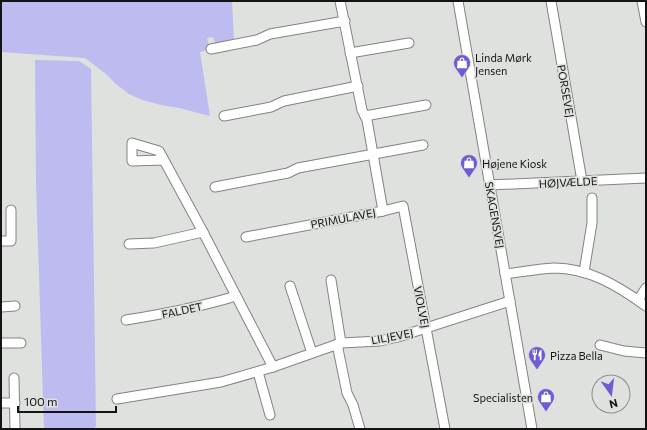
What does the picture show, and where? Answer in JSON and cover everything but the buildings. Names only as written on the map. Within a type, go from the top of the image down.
[{"type":"street","name":"PRIMULAVEJ","points":[[246,237],[383,211],[374,153],[367,120],[362,110],[340,1]]},
{"type":"street","name":"SKAGENSVEJ","points":[[458,1],[532,429]]},
{"type":"street","name":"PORSEVEJ","points":[[551,1],[582,181]]},
{"type":"street","points":[[642,1],[646,22]]},
{"type":"street","points":[[211,49],[257,40],[270,34],[345,21]]},
{"type":"street","points":[[350,53],[409,43]]},
{"type":"street","points":[[224,116],[272,107],[284,101],[358,86]]},
{"type":"street","points":[[365,116],[426,105]]},
{"type":"street","points":[[215,187],[288,173],[298,168],[423,145]]},
{"type":"street","points":[[164,160],[273,367]]},
{"type":"street","name":"HØJVÆLDE","points":[[489,185],[646,178]]},
{"type":"street","points":[[584,272],[592,223],[592,198]]},
{"type":"street","name":"VIOLVEJ","points":[[383,211],[403,206],[445,429]]},
{"type":"street","points":[[1,241],[11,240],[11,210]]},
{"type":"street","points":[[129,244],[154,243],[203,232]]},
{"type":"street","points":[[505,274],[555,268],[584,272],[609,282],[646,306]]},
{"type":"street","points":[[330,280],[347,393],[353,405],[360,429]]},
{"type":"street","points":[[290,286],[312,353]]},
{"type":"street","points":[[638,300],[646,288]]},
{"type":"street","name":"FALDET","points":[[126,320],[165,314],[236,296]]},
{"type":"street","name":"LILJEVEJ","points":[[117,399],[221,382],[258,372],[339,343],[380,341],[398,337],[510,301]]},
{"type":"street","points":[[1,306],[15,306]]},
{"type":"street","points":[[1,343],[21,343]]},
{"type":"street","points":[[600,345],[624,351],[646,353]]},
{"type":"street","points":[[258,372],[270,415]]},
{"type":"street","points":[[14,378],[15,429]]},
{"type":"street","points":[[1,403],[14,403]]},
{"type":"shaded area","points":[[1,1],[232,1],[234,41],[215,43],[213,37],[207,38],[210,49],[200,52],[210,116],[142,100],[129,94],[85,58],[1,52]]},
{"type":"shaded area","points":[[35,60],[79,61],[91,69],[96,426],[94,429],[44,429],[36,183]]},
{"type":"place","name":"Linda Mørk Jensen","points":[[462,78]]},
{"type":"place","name":"Højene Kiosk","points":[[469,178]]},
{"type":"place","name":"Pizza Bella","points":[[537,370]]},
{"type":"place","name":"Specialisten","points":[[546,412]]}]
